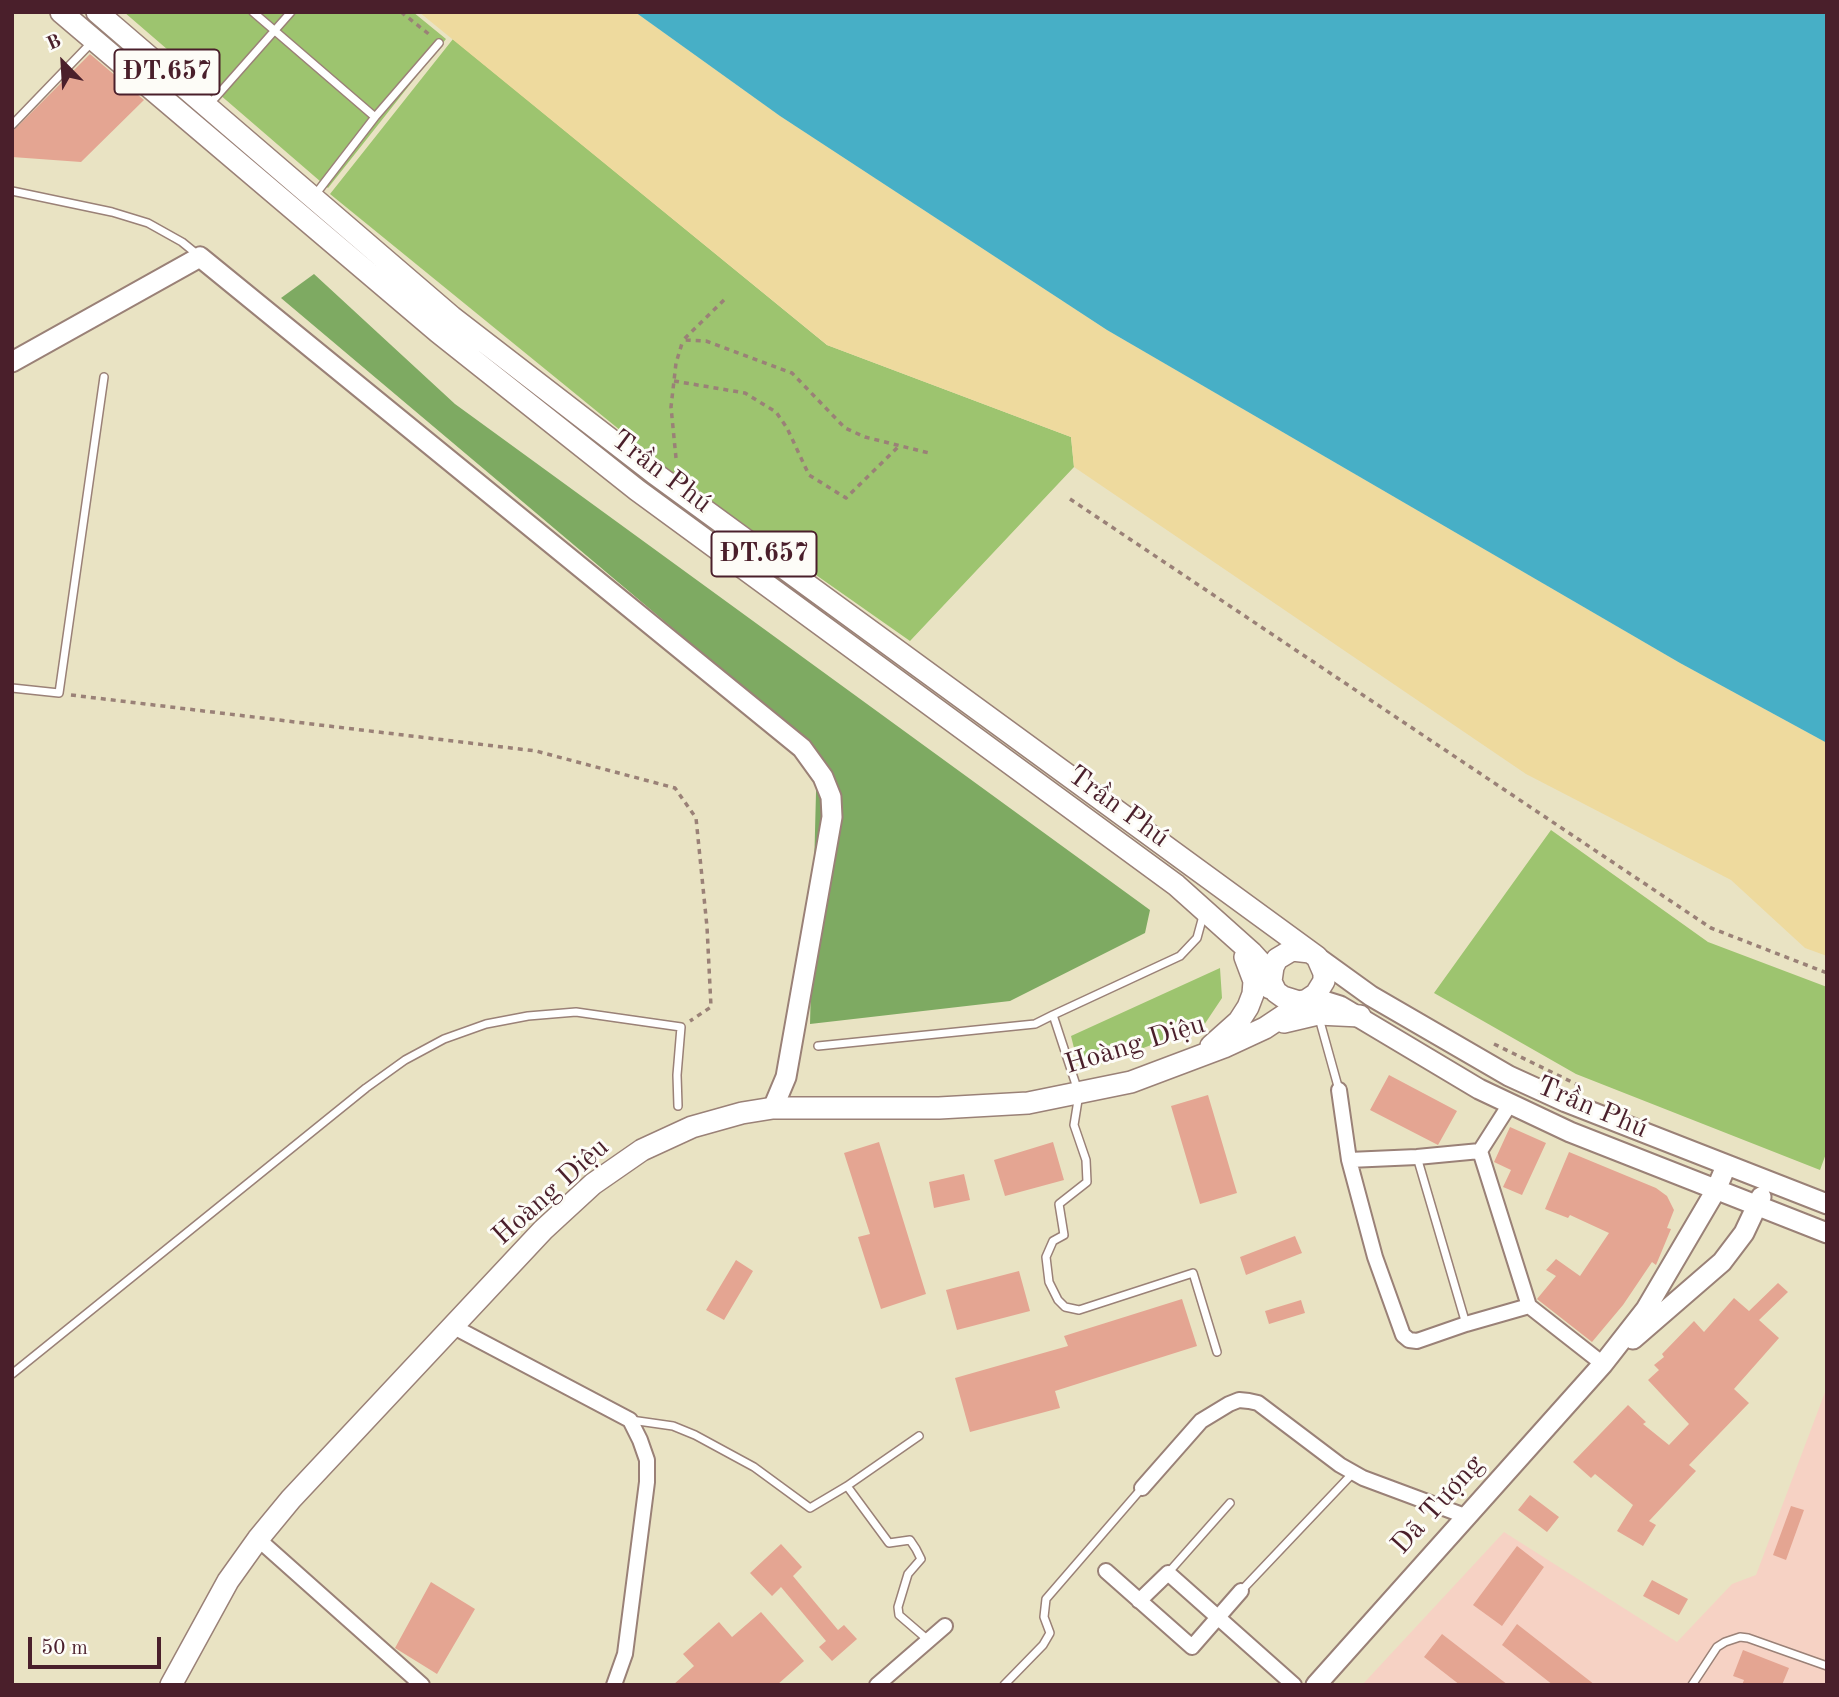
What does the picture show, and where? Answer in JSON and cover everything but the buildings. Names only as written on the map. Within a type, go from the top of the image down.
[{"type":"main road","name":"Trần Phú","points":[[61,12],[438,332],[637,490],[1165,876],[1263,965],[1272,984]]},
{"type":"main road","name":"Trần Phú","points":[[97,12],[452,317],[654,473],[1313,954]]},
{"type":"main road","points":[[222,149],[237,132]]},
{"type":"main road","points":[[1188,1060],[1208,1049],[1239,1021],[1253,994],[1254,981],[1250,965],[1232,935]]},
{"type":"main road","points":[[1272,984],[1273,967],[1284,953],[1292,950],[1313,954],[1322,964],[1324,981],[1313,1007],[1360,1016]]},
{"type":"main road","name":"Hoàng Diệu","points":[[1208,1049],[1244,1025],[1267,1000],[1272,984]]},
{"type":"main road","name":"ĐT.657","points":[[1272,984],[1276,992],[1290,1001],[1313,1007]]},
{"type":"main road","name":"Hoàng Diệu","points":[[171,1685],[228,1581],[258,1539],[329,1457],[543,1230],[593,1184],[642,1150],[692,1127],[742,1113],[773,1108],[987,1106],[1028,1103],[1079,1094],[1131,1082],[1292,1019],[1313,1007]]},
{"type":"street","points":[[12,362],[200,257],[802,748],[815,763],[831,797],[832,817],[786,1077],[773,1108]]},
{"type":"street","name":"Trần Phú","points":[[1313,954],[1381,1002],[1509,1076],[1566,1102],[1827,1204]]},
{"type":"street","name":"Trần Phú","points":[[1360,1016],[1444,1069],[1570,1132],[1827,1233]]},
{"type":"street","points":[[1339,1090],[1349,1160],[1375,1257],[1403,1335],[1409,1340],[1417,1341],[1529,1306]]},
{"type":"street","points":[[1480,1151],[1510,1104]]},
{"type":"street","points":[[1349,1160],[1480,1151]]},
{"type":"street","points":[[1480,1151],[1529,1306],[1603,1364]]},
{"type":"street","name":"Dã Tượng","points":[[1321,1683],[1465,1516],[1603,1364],[1646,1308],[1716,1190],[1726,1166]]},
{"type":"street","name":"Dã Tượng","points":[[1603,1364],[1722,1262],[1744,1233],[1758,1207],[1767,1181]]},
{"type":"street","points":[[454,1327],[630,1420],[640,1440],[647,1460],[647,1482],[625,1654],[614,1685]]},
{"type":"street","points":[[1142,1489],[1201,1421],[1215,1410],[1239,1401],[1258,1403],[1353,1473],[1465,1516]]},
{"type":"street","points":[[258,1539],[422,1685]]},
{"type":"street","points":[[1106,1571],[1192,1647],[1241,1591]]},
{"type":"street","points":[[1139,1601],[1168,1573],[1294,1685]]},
{"type":"street","points":[[877,1685],[945,1626]]},
{"type":"lane","points":[[253,12],[375,117]]},
{"type":"lane","points":[[215,98],[291,12]]},
{"type":"lane","points":[[12,125],[94,41]]},
{"type":"lane","points":[[318,191],[375,117],[439,43]]},
{"type":"lane","points":[[12,191],[111,212],[148,223],[200,257]]},
{"type":"lane","points":[[12,688],[59,693],[104,377]]},
{"type":"lane","points":[[818,1046],[1035,1024],[1180,956],[1197,938],[1203,920],[1202,908]]},
{"type":"lane","points":[[1313,1007],[1339,1090]]},
{"type":"lane","points":[[12,1374],[366,1088],[405,1060],[444,1039],[486,1024],[528,1016],[576,1012],[681,1027],[677,1075],[678,1106]]},
{"type":"lane","points":[[1053,1015],[1079,1094],[1074,1125],[1086,1160],[1087,1182],[1059,1204],[1064,1235],[1053,1241],[1046,1257],[1049,1282],[1058,1300],[1065,1307],[1079,1310],[1193,1273],[1217,1352]]},
{"type":"lane","points":[[1417,1157],[1466,1324]]},
{"type":"lane","points":[[630,1420],[673,1426],[754,1467],[810,1508],[919,1436]]},
{"type":"lane","points":[[1241,1591],[1353,1473]]},
{"type":"lane","points":[[847,1486],[889,1543],[910,1540],[922,1559],[908,1574],[898,1608],[899,1615],[929,1640]]},
{"type":"lane","points":[[1004,1685],[1043,1645],[1050,1633],[1044,1617],[1046,1599],[1142,1489]]},
{"type":"lane","points":[[1168,1573],[1230,1503]]},
{"type":"lane","points":[[1692,1685],[1717,1647],[1740,1637],[1748,1637],[1827,1666]]},
{"type":"path","points":[[401,12],[439,43]]},
{"type":"path","points":[[676,458],[671,407],[676,363],[683,340],[724,300]]},
{"type":"path","points":[[683,340],[706,341],[792,373],[845,428],[865,437],[929,453]]},
{"type":"path","points":[[674,381],[745,394],[776,412],[787,428],[809,475],[846,498],[900,446]]},
{"type":"path","points":[[1070,499],[1711,928],[1827,973]]},
{"type":"path","points":[[59,693],[536,751],[675,789],[696,818],[707,927],[711,1007],[681,1027]]},
{"type":"path","points":[[1488,1041],[1584,1088]]},
{"type":"shaded area","points":[[1827,1387],[1827,1685],[1362,1685],[1504,1532],[1677,1642],[1732,1584],[1756,1575]]},
{"type":"green space","points":[[124,12],[413,12],[446,39],[328,188]]},
{"type":"green space","points":[[453,39],[827,345],[1071,437],[1074,467],[910,641],[685,483],[330,194]]},
{"type":"green space","points":[[314,274],[455,404],[1150,910],[1145,933],[1010,1001],[810,1024],[817,754],[695,647],[281,298]]},
{"type":"green space","points":[[1551,830],[1708,942],[1827,987],[1827,1151],[1820,1170],[1576,1074],[1434,993]]},
{"type":"green space","points":[[1220,968],[1222,998],[1204,1025],[1080,1072],[1071,1036]]},
{"type":"sand","points":[[419,12],[635,12],[780,116],[1107,330],[1680,663],[1827,743],[1827,956],[1805,948],[1731,880],[1526,774],[1074,467],[1071,437],[827,345]]},
{"type":"water","points":[[635,12],[1827,12],[1827,743],[1680,663],[1107,330],[780,116]]}]
